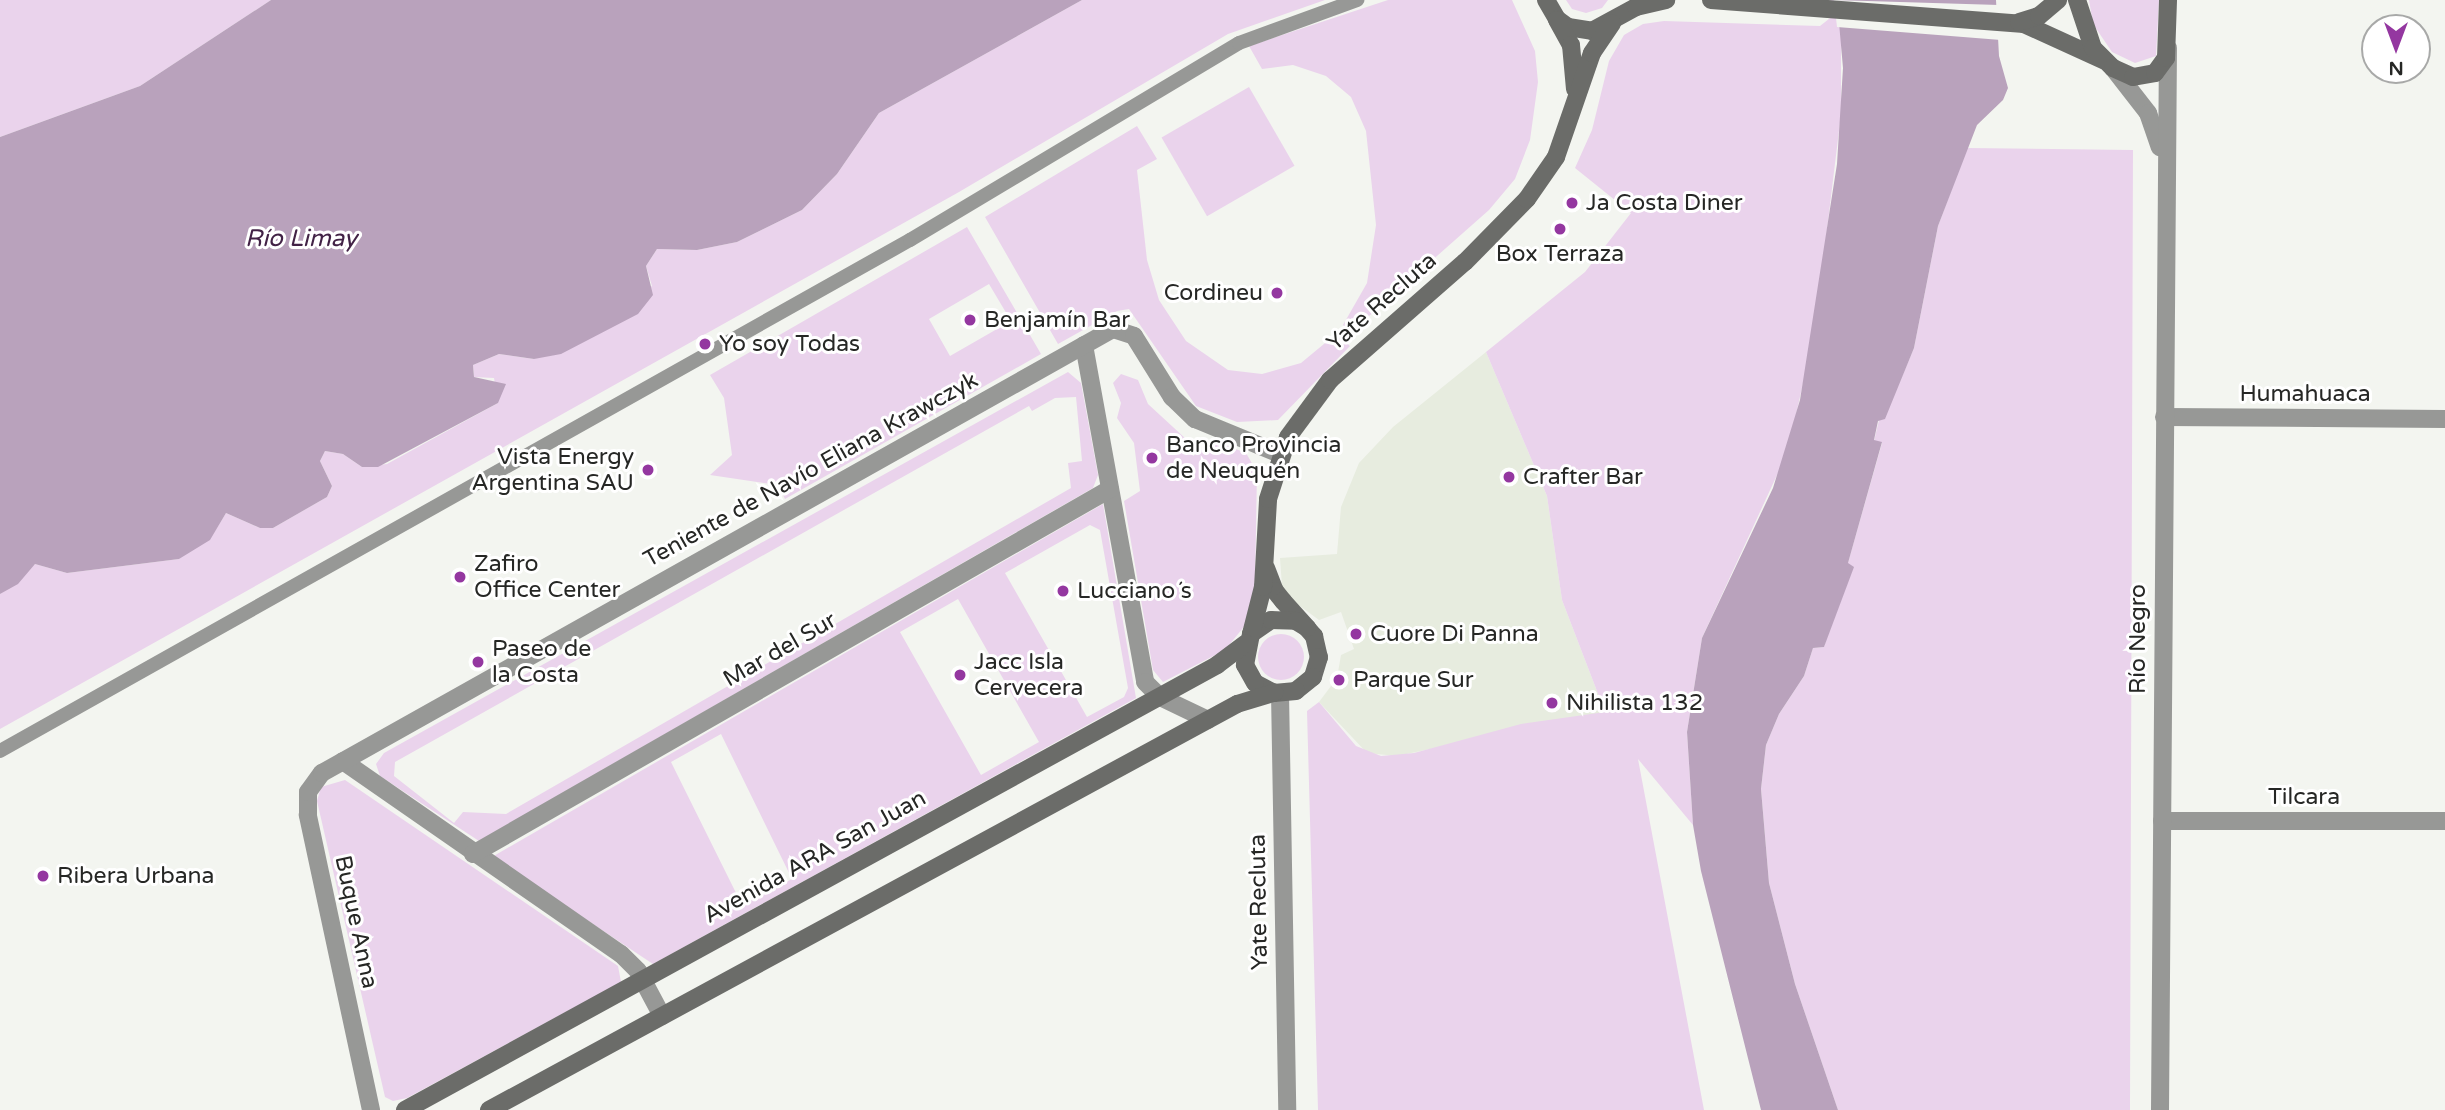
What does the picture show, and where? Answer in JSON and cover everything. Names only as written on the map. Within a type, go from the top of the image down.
[{"type":"main road","name":"Yate Recluta","points":[[1546,0],[1571,45],[1576,96]]},
{"type":"main road","name":"Yate Recluta","points":[[1265,565],[1275,591],[1307,628],[1318,646],[1317,668],[1305,685],[1277,693],[1249,675],[1249,638],[1265,565],[1268,499],[1280,454],[1300,418],[1331,380],[1465,262],[1527,199],[1556,157],[1592,53],[1628,0]]},
{"type":"main road","points":[[1557,19],[1580,31],[1616,20],[1636,7],[1666,0]]},
{"type":"main road","points":[[1711,0],[2015,23],[2047,31],[2133,76],[2155,73],[2168,48]]},
{"type":"main road","points":[[2015,23],[2039,16],[2058,0]]},
{"type":"main road","name":"Río Negro","points":[[2077,0],[2084,34],[2108,64]]},
{"type":"main road","name":"Río Negro","points":[[2168,0],[2168,48]]},
{"type":"main road","points":[[1249,638],[1271,620],[1296,621],[1307,628]]},
{"type":"main road","name":"Avenida ARA San Juan","points":[[405,1110],[1225,661],[1249,638]]},
{"type":"main road","points":[[489,1110],[1208,720],[1245,701],[1277,693]]},
{"type":"street","points":[[0,751],[910,240],[1240,43],[1357,0]]},
{"type":"street","name":"Río Negro","points":[[2160,1110],[2165,167],[2168,48]]},
{"type":"street","name":"Río Negro","points":[[2108,64],[2148,113],[2165,167]]},
{"type":"street","name":"Teniente de Navío Eliana Krawczyk","points":[[343,761],[1113,329],[1128,331],[1185,411],[1207,426],[1280,454]]},
{"type":"street","points":[[1084,345],[1143,675],[1148,688],[1208,720]]},
{"type":"street","name":"Humahuaca","points":[[2164,417],[2445,419]]},
{"type":"street","name":"Mar del Sur","points":[[473,854],[1110,489]]},
{"type":"street","name":"Yate Recluta","points":[[1277,693],[1287,1110]]},
{"type":"street","points":[[343,761],[473,854],[621,954],[643,980],[662,1016]]},
{"type":"street","name":"Buque Anna","points":[[343,761],[313,781],[307,803],[372,1110]]},
{"type":"street","name":"Tilcara","points":[[2162,821],[2445,821]]},
{"type":"shaded area","points":[[0,0],[271,0],[140,86],[0,137]]},
{"type":"shaded area","points":[[1082,0],[1325,0],[1228,34],[959,192],[0,729],[0,594],[29,568],[35,564],[67,573],[179,559],[215,531],[226,513],[260,528],[273,528],[327,497],[332,486],[320,461],[325,451],[343,454],[362,467],[387,464],[498,403],[494,378],[474,377],[473,365],[499,354],[534,359],[652,286],[646,266],[657,249],[697,250],[737,242],[802,210],[837,174],[879,113]]},
{"type":"shaded area","points":[[1388,0],[1512,0],[1535,51],[1538,82],[1530,140],[1515,179],[1489,210],[1351,332],[1343,325],[1367,283],[1376,225],[1366,131],[1351,97],[1326,76],[1293,65],[1262,69],[1249,46]]},
{"type":"shaded area","points":[[1566,0],[1608,0],[1602,8],[1586,13],[1572,9]]},
{"type":"shaded area","points":[[1830,0],[1837,0],[1839,11]]},
{"type":"shaded area","points":[[2089,0],[2159,0],[2156,56],[2135,63],[2112,52],[2093,24]]},
{"type":"shaded area","points":[[1839,11],[1841,114],[1815,329],[1788,451],[1702,638],[1687,732],[1693,825],[1638,759],[1704,1110],[1318,1110],[1307,711],[1319,702],[1356,746],[1381,756],[1414,753],[1521,724],[1605,712],[1562,600],[1547,496],[1486,352],[1585,272],[1631,213],[1575,168],[1592,130],[1609,61],[1624,35],[1643,24],[1664,21],[1820,26]]},
{"type":"shaded area","points":[[1249,87],[1294,166],[1207,216],[1162,138]]},
{"type":"shaded area","points":[[1137,126],[1157,159],[1137,170],[1147,260],[1159,300],[1186,341],[1228,370],[1262,374],[1301,363],[1336,334],[1350,346],[1278,420],[1237,422],[1196,406],[1129,309],[1117,311],[1058,344],[985,217]]},
{"type":"shaded area","points":[[1967,148],[2133,150],[2130,1110],[1838,1110],[1795,984],[1769,883],[1761,789],[1766,745],[1779,714],[1804,676],[1813,648],[1824,647],[1882,443],[1874,441],[1879,420],[1889,407],[1914,348],[1938,226]]},
{"type":"shaded area","points":[[967,227],[1041,354],[785,499],[778,485],[710,475],[732,455],[724,398],[710,375]],"holes":[[[989,284],[1011,321],[950,356],[929,319]]]},
{"type":"shaded area","points":[[1486,352],[1547,496],[1562,600],[1605,712],[1397,756],[1367,753],[1319,702],[1337,678],[1341,655],[1354,649],[1341,612],[1319,620],[1293,601],[1282,586],[1280,558],[1337,554],[1341,507],[1359,463],[1393,427]]},
{"type":"shaded area","points":[[1068,372],[1081,383],[1098,475],[1093,488],[479,841],[380,776],[376,764],[384,753]],"holes":[[[1076,397],[1082,461],[1068,463],[1071,488],[506,814],[463,812],[454,823],[394,776],[395,762],[1029,406],[1032,411],[1055,398]]]},
{"type":"shaded area","points":[[1121,374],[1138,380],[1148,404],[1186,439],[1193,456],[1215,441],[1246,453],[1257,472],[1255,586],[1247,623],[1225,650],[1163,682],[1153,670],[1124,501],[1140,491],[1134,443],[1117,418],[1121,403],[1113,383]]},
{"type":"shaded area","points":[[1103,504],[1136,698],[653,964],[492,857]],"holes":[[[1090,525],[1100,530],[1128,688],[1124,697],[1087,717],[1005,573]],[[958,599],[1039,742],[981,775],[900,632]],[[721,734],[792,879],[742,905],[671,762]]]},
{"type":"shaded area","points":[[1281,634],[1298,640],[1304,657],[1298,674],[1281,680],[1264,674],[1258,657],[1264,640]]},
{"type":"shaded area","points":[[345,780],[618,966],[621,982],[407,1098],[393,1101],[385,1097],[317,801],[321,787]]},
{"type":"water","name":"Río Limay","points":[[271,0],[1082,0],[879,113],[837,174],[802,210],[737,242],[697,250],[657,249],[646,266],[653,295],[638,314],[561,354],[534,359],[499,354],[473,365],[474,377],[506,384],[498,403],[378,467],[362,467],[343,454],[325,451],[320,461],[332,486],[327,497],[273,528],[260,528],[226,513],[210,540],[179,559],[67,573],[35,564],[18,584],[0,594],[0,137],[140,86]]},
{"type":"water","points":[[1837,0],[1996,0],[1999,56],[2008,88],[2003,100],[1977,125],[1938,226],[1914,348],[1885,419],[1878,421],[1874,440],[1882,442],[1848,563],[1854,567],[1824,647],[1813,648],[1804,676],[1779,714],[1766,745],[1761,789],[1769,883],[1795,984],[1838,1110],[1761,1110],[1701,871],[1693,825],[1687,732],[1702,638],[1773,488],[1800,400],[1837,164],[1843,68]]},
{"type":"pier","points":[[1834,0],[1999,5],[2001,40],[1837,27]]},
{"type":"place","name":"Ja Costa Diner","points":[[1572,203]]},
{"type":"place","name":"Box Terraza","points":[[1560,229]]},
{"type":"place","name":"Cordineu","points":[[1277,293]]},
{"type":"place","name":"Benjamín Bar","points":[[970,320]]},
{"type":"place","name":"Yo soy Todas","points":[[705,344]]},
{"type":"place","name":"Banco Provincia de Neuquén","points":[[1152,458]]},
{"type":"place","name":"Vista Energy Argentina SAU","points":[[648,470]]},
{"type":"place","name":"Crafter Bar","points":[[1509,477]]},
{"type":"place","name":"Zafiro Office Center","points":[[460,577]]},
{"type":"place","name":"Lucciano´s","points":[[1063,591]]},
{"type":"place","name":"Cuore Di Panna","points":[[1356,634]]},
{"type":"place","name":"Paseo de la Costa","points":[[478,662]]},
{"type":"place","name":"Jacc Isla Cervecera","points":[[960,675]]},
{"type":"place","name":"Parque Sur","points":[[1339,680]]},
{"type":"place","name":"Nihilista 132","points":[[1552,703]]},
{"type":"place","name":"Ribera Urbana","points":[[43,876]]}]
